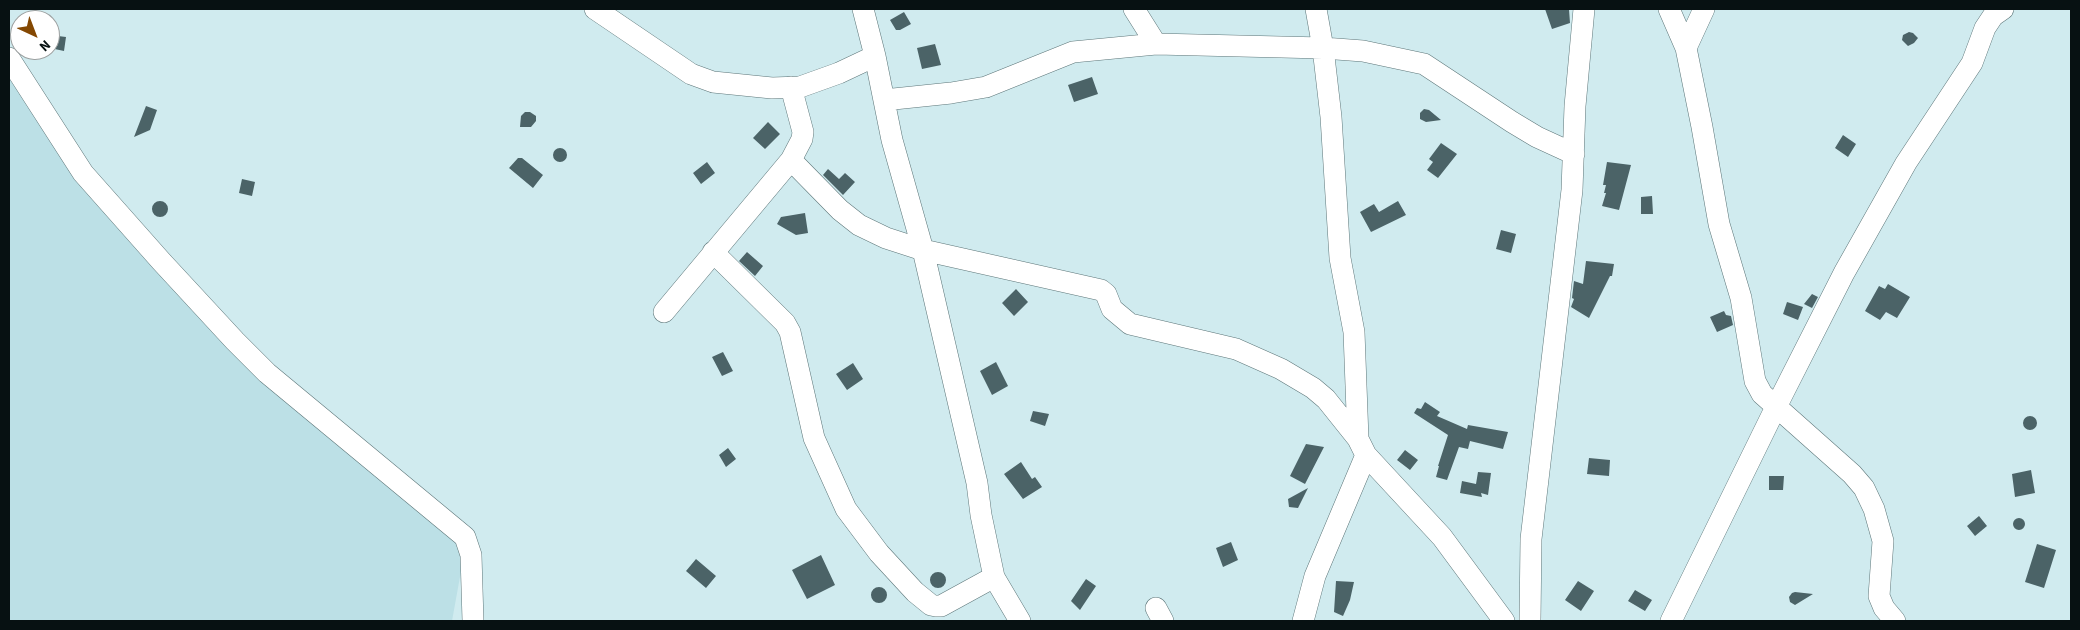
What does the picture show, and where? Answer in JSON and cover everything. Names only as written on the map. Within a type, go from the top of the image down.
[{"type":"street","points":[[595,9],[691,74],[713,82],[772,88],[800,86],[839,73],[875,56]]},
{"type":"street","points":[[863,9],[875,56],[892,140],[923,250],[977,482],[981,515],[994,577],[1020,621]]},
{"type":"street","points":[[1134,9],[1156,44]]},
{"type":"street","points":[[1304,621],[1315,576],[1362,447],[1354,332],[1340,258],[1331,117],[1323,48],[1316,9]]},
{"type":"street","points":[[1530,621],[1531,539],[1572,190],[1574,106],[1584,9]]},
{"type":"street","points":[[1669,9],[1686,48],[1719,224],[1741,298],[1755,381],[1762,394],[1852,474],[1864,488],[1874,509],[1883,541],[1879,596],[1884,608],[1895,621]]},
{"type":"street","points":[[1686,48],[1704,9]]},
{"type":"street","points":[[1671,621],[1844,273],[1906,162],[1972,63],[1985,28],[1993,16],[2003,9]]},
{"type":"street","points":[[884,100],[952,93],[986,87],[1073,52],[1156,44],[1323,48],[1363,51],[1424,64],[1520,127],[1574,154]]},
{"type":"street","points":[[9,58],[16,73],[83,173],[160,261],[235,341],[267,372],[465,537],[472,555],[473,621]]},
{"type":"street","points":[[664,312],[791,160],[802,139],[803,132],[791,87]]},
{"type":"street","points":[[791,160],[840,210],[859,224],[886,238],[923,250],[1101,290],[1106,294],[1112,309],[1130,324],[1236,349],[1281,369],[1313,388],[1326,399],[1362,447],[1442,537],[1504,621]]},
{"type":"street","points":[[713,252],[785,323],[790,332],[814,438],[846,509],[879,554],[915,592],[931,605],[941,606],[994,577]]},
{"type":"shaded area","points":[[9,77],[61,158],[173,287],[465,549],[452,621],[9,621]]},
{"type":"building","points":[[1545,9],[1569,9],[1570,23],[1552,29]]},
{"type":"building","points":[[904,12],[911,24],[896,30],[890,20]]},
{"type":"building","points":[[1909,32],[1918,38],[1908,46],[1902,40],[1903,35]]},
{"type":"building","points":[[60,36],[66,37],[64,51],[60,50]]},
{"type":"building","points":[[935,44],[941,65],[922,69],[917,48]]},
{"type":"building","points":[[1092,77],[1098,94],[1074,102],[1068,85]]},
{"type":"building","points":[[146,106],[157,110],[150,130],[134,137]]},
{"type":"building","points":[[1424,109],[1429,110],[1441,120],[1426,122],[1420,119],[1420,113]]},
{"type":"building","points":[[525,112],[530,112],[536,116],[536,121],[531,127],[520,127],[521,116]]},
{"type":"building","points":[[768,122],[780,134],[765,149],[753,138]]},
{"type":"building","points":[[1843,135],[1856,144],[1848,157],[1835,148]]},
{"type":"building","points":[[1441,143],[1457,154],[1438,178],[1427,170],[1433,162],[1429,159]]},
{"type":"building","points":[[560,148],[565,150],[567,155],[565,160],[560,162],[555,160],[553,155],[555,150]]},
{"type":"building","points":[[518,158],[522,158],[543,175],[533,188],[509,168]]},
{"type":"building","points":[[707,162],[715,173],[701,184],[693,173]]},
{"type":"building","points":[[1607,162],[1631,165],[1619,210],[1602,206],[1606,193],[1604,193],[1606,185],[1603,185]]},
{"type":"building","points":[[828,169],[839,179],[845,173],[855,182],[843,195],[823,175]]},
{"type":"building","points":[[242,179],[255,182],[252,196],[239,193]]},
{"type":"building","points":[[1652,196],[1653,214],[1641,214],[1641,197]]},
{"type":"building","points":[[157,201],[163,201],[168,206],[166,215],[157,217],[152,212],[152,206]]},
{"type":"building","points":[[1398,201],[1406,215],[1371,232],[1360,212],[1374,204],[1379,212]]},
{"type":"building","points":[[805,213],[808,233],[796,235],[777,224],[781,217]]},
{"type":"building","points":[[1501,230],[1516,234],[1511,253],[1496,249]]},
{"type":"building","points":[[747,252],[763,266],[755,276],[739,261]]},
{"type":"building","points":[[1586,261],[1614,264],[1612,276],[1610,276],[1589,318],[1571,307],[1574,299],[1572,298],[1574,281],[1583,284]]},
{"type":"building","points":[[1888,284],[1910,297],[1897,318],[1886,312],[1880,320],[1865,311],[1879,286],[1885,289]]},
{"type":"building","points":[[1016,289],[1028,302],[1014,316],[1002,303]]},
{"type":"building","points":[[1812,294],[1818,297],[1812,308],[1804,304]]},
{"type":"building","points":[[1787,302],[1803,307],[1798,320],[1783,314]]},
{"type":"building","points":[[1724,311],[1726,315],[1731,316],[1733,325],[1717,332],[1710,317]]},
{"type":"building","points":[[723,352],[733,371],[722,376],[712,357]]},
{"type":"building","points":[[996,362],[1008,386],[992,395],[980,371]]},
{"type":"building","points":[[853,363],[863,379],[847,390],[836,374]]},
{"type":"building","points":[[1425,402],[1440,412],[1437,416],[1467,429],[1468,425],[1508,432],[1503,449],[1470,441],[1468,449],[1459,447],[1447,480],[1436,477],[1448,435],[1414,413],[1417,408],[1421,409]]},
{"type":"building","points":[[1033,411],[1049,414],[1045,426],[1030,421]]},
{"type":"building","points":[[2030,416],[2035,418],[2037,423],[2035,428],[2030,430],[2025,428],[2023,423],[2025,418]]},
{"type":"building","points":[[1306,444],[1324,447],[1305,484],[1290,476]]},
{"type":"building","points":[[728,448],[736,459],[726,467],[719,455]]},
{"type":"building","points":[[1405,450],[1418,460],[1410,470],[1397,460]]},
{"type":"building","points":[[1589,458],[1610,460],[1609,476],[1587,474]]},
{"type":"building","points":[[1021,462],[1032,479],[1035,477],[1042,487],[1023,499],[1004,474]]},
{"type":"building","points":[[2031,470],[2035,493],[2015,497],[2012,474]]},
{"type":"building","points":[[1478,472],[1491,473],[1488,495],[1481,493],[1482,497],[1460,493],[1462,481],[1476,484]]},
{"type":"building","points":[[1769,476],[1784,476],[1783,490],[1769,490]]},
{"type":"building","points":[[1308,488],[1298,508],[1289,507],[1288,499]]},
{"type":"building","points":[[1979,516],[1987,526],[1975,536],[1967,526]]},
{"type":"building","points":[[2017,518],[2021,518],[2025,524],[2021,530],[2017,530],[2013,526],[2013,522]]},
{"type":"building","points":[[1231,542],[1238,560],[1223,567],[1216,548]]},
{"type":"building","points":[[2037,544],[2056,550],[2044,588],[2025,582]]},
{"type":"building","points":[[821,555],[835,585],[807,599],[792,570]]},
{"type":"building","points":[[696,559],[716,576],[706,588],[686,571]]},
{"type":"building","points":[[938,572],[946,580],[938,588],[930,580]]},
{"type":"building","points":[[1086,579],[1096,586],[1080,610],[1071,601]]},
{"type":"building","points":[[1336,581],[1354,582],[1350,600],[1343,616],[1334,612]]},
{"type":"building","points":[[1578,581],[1594,591],[1581,611],[1565,600]]},
{"type":"building","points":[[879,587],[887,595],[879,603],[871,595]]},
{"type":"building","points":[[1635,590],[1652,600],[1645,611],[1628,601]]},
{"type":"building","points":[[1792,593],[1813,594],[1795,605],[1790,602],[1789,597]]}]
